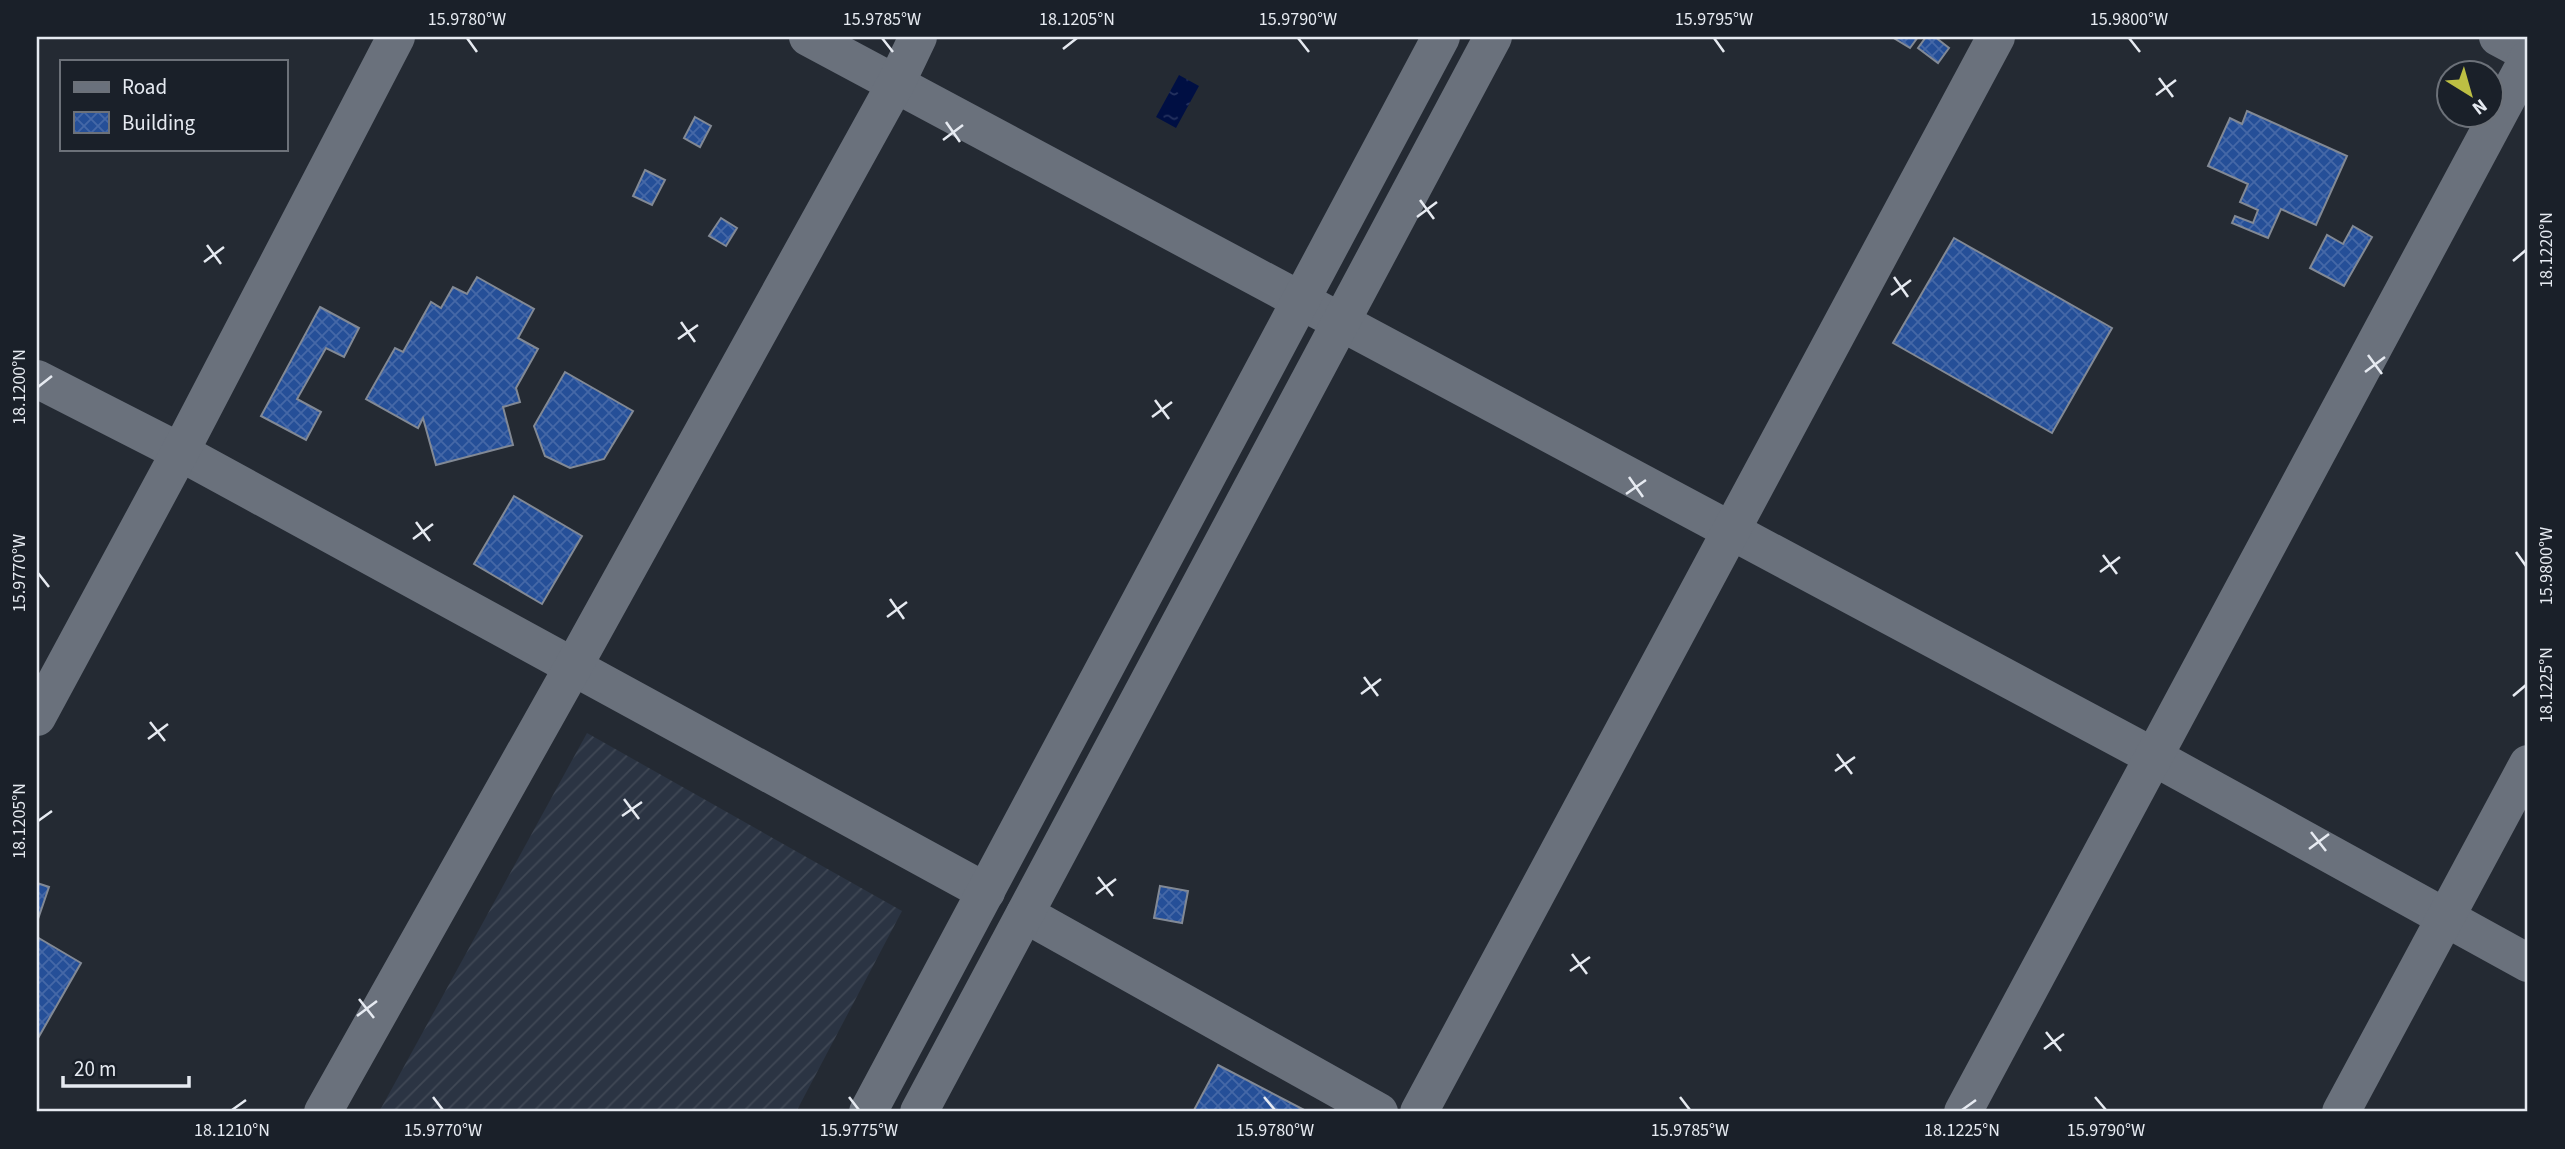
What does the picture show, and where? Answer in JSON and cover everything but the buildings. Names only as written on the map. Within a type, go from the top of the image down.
[{"type":"street","points":[[37,717],[180,452],[396,37]]},
{"type":"street","points":[[808,37],[2154,757],[2528,963]]},
{"type":"street","points":[[323,1112],[573,667],[918,37]]},
{"type":"street","points":[[868,1112],[1441,37]]},
{"type":"street","points":[[919,1112],[1493,37]]},
{"type":"street","points":[[1419,1112],[1996,37]]},
{"type":"street","points":[[2498,37],[2528,53]]},
{"type":"street","points":[[1963,1112],[2528,59]]},
{"type":"street","points":[[37,379],[180,452],[986,892]]},
{"type":"street","points":[[2341,1112],[2528,764]]},
{"type":"street","points":[[1025,914],[1379,1112]]},
{"type":"shaded area","points":[[587,733],[902,911],[796,1112],[379,1112]]},
{"type":"water","points":[[1179,75],[1199,86],[1176,128],[1156,117]]}]
